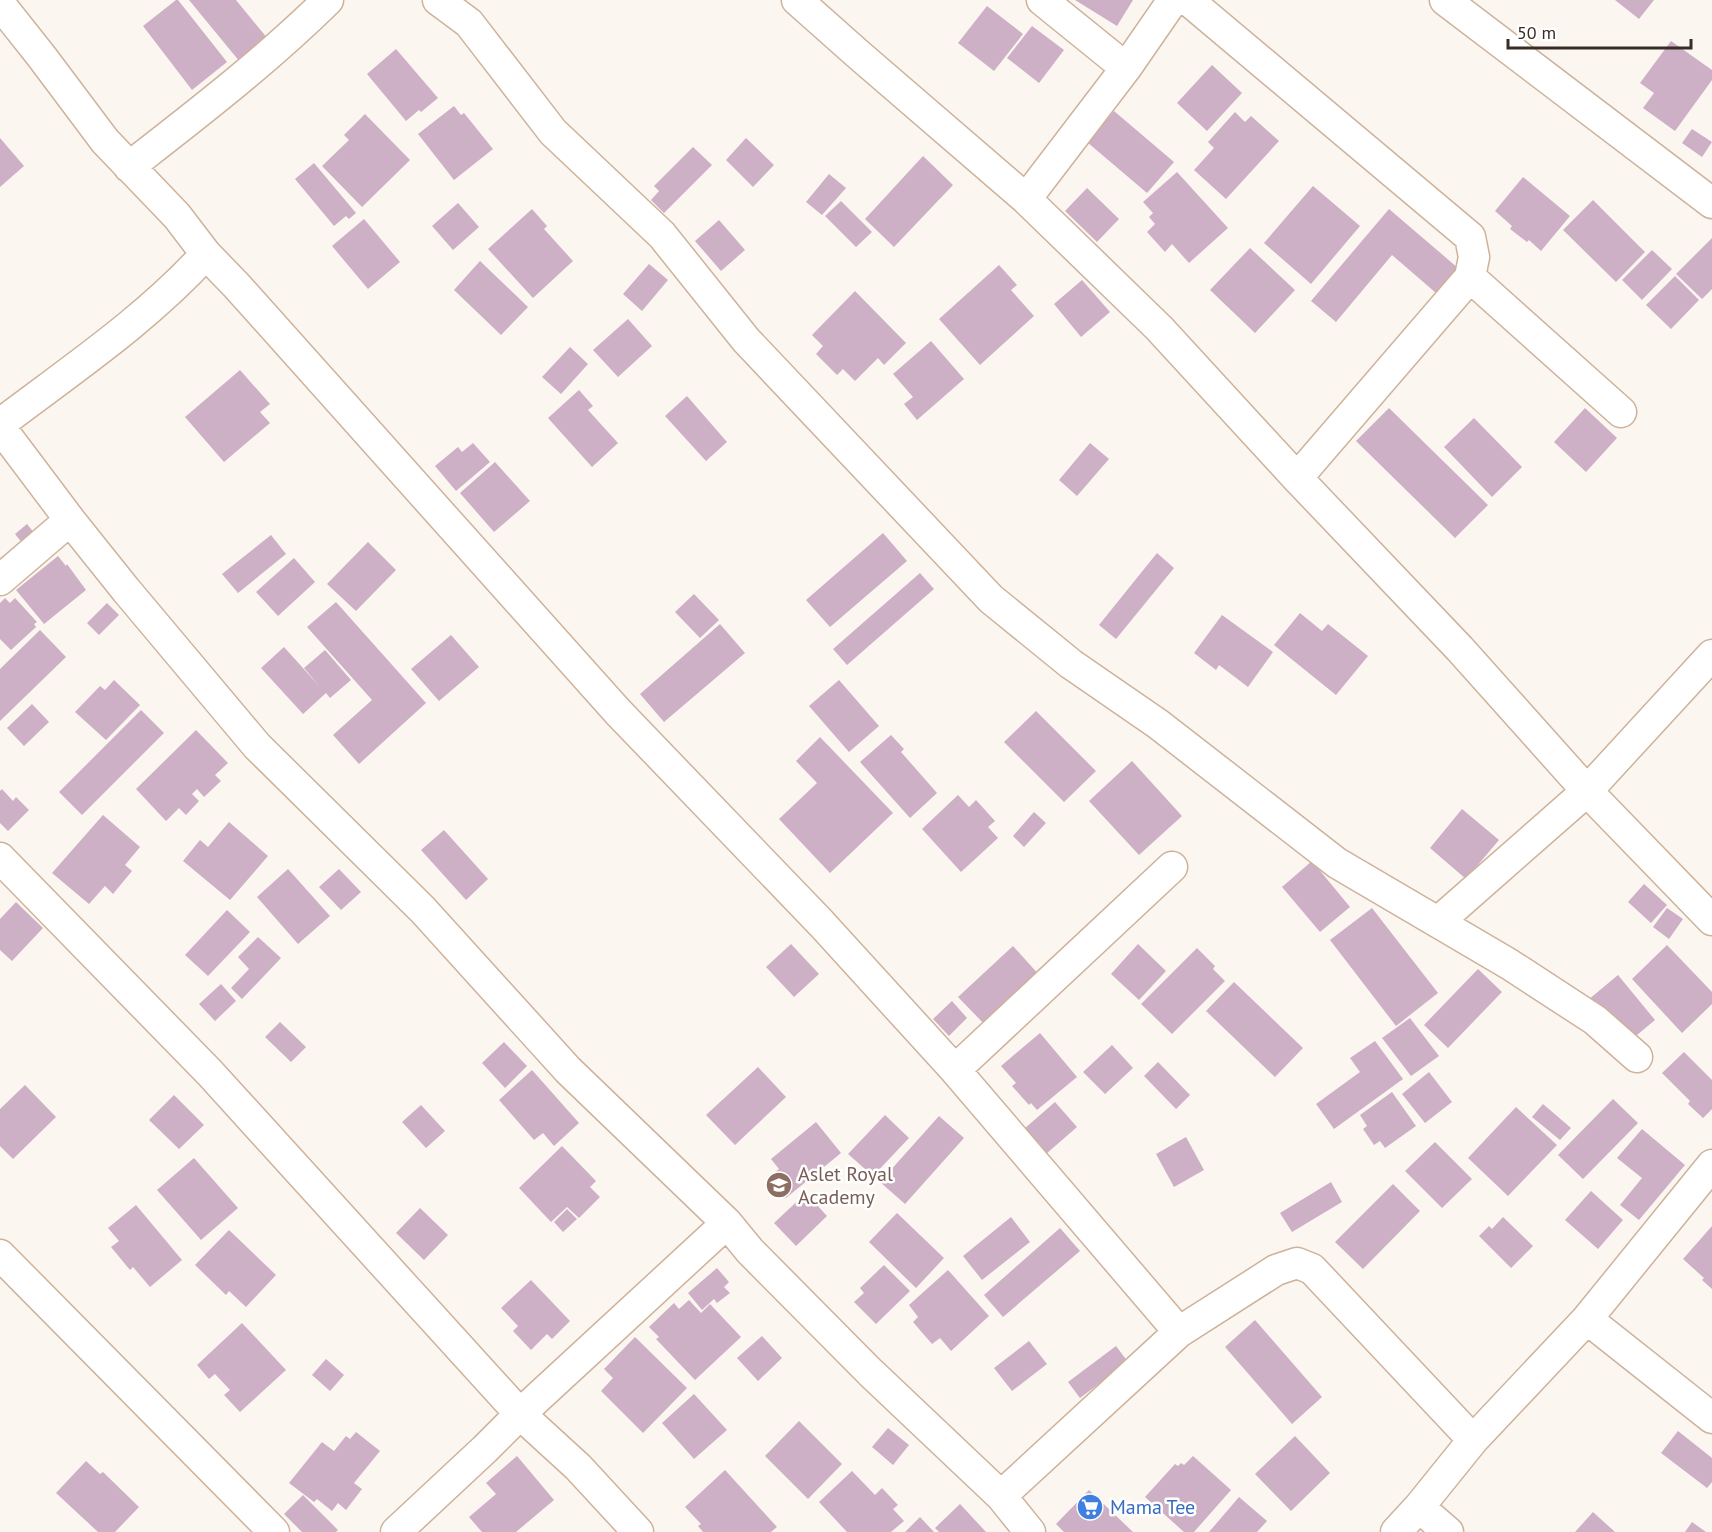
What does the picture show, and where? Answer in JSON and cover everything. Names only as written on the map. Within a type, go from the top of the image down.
[{"type":"street","points":[[129,167],[233,85],[296,32],[328,0]]},
{"type":"street","points":[[438,0],[469,23],[553,132],[662,235],[746,340],[991,598],[1071,664],[1158,724],[1337,863],[1509,964],[1594,1020],[1637,1057]]},
{"type":"street","points":[[797,0],[1026,199],[1159,328],[1297,478],[1460,649],[1587,791],[1712,920]]},
{"type":"street","points":[[1042,0],[1126,68]]},
{"type":"street","points":[[1026,199],[1126,68],[1173,0]]},
{"type":"street","points":[[1188,0],[1470,237],[1474,257],[1470,277],[1297,478]]},
{"type":"street","points":[[1445,0],[1712,204]]},
{"type":"street","points":[[0,4],[105,141],[177,216],[206,254],[618,712],[820,923],[955,1070],[1179,1332]]},
{"type":"street","points":[[206,254],[182,281],[141,317],[0,425],[126,591],[257,746],[423,910],[568,1070],[727,1223],[750,1251],[862,1364],[1001,1496],[1030,1532]]},
{"type":"street","points":[[1470,277],[1621,412]]},
{"type":"street","points":[[0,580],[70,520]]},
{"type":"street","points":[[1438,922],[1587,791],[1712,655]]},
{"type":"street","points":[[0,858],[210,1073],[520,1414],[578,1467],[638,1532]]},
{"type":"street","points":[[955,1070],[1172,867]]},
{"type":"street","points":[[1396,1532],[1473,1440],[1587,1319],[1712,1165]]},
{"type":"street","points":[[396,1532],[727,1223]]},
{"type":"street","points":[[0,1255],[274,1532]]},
{"type":"street","points":[[1001,1496],[1179,1332],[1276,1270],[1297,1263],[1312,1269],[1473,1440]]},
{"type":"street","points":[[1587,1319],[1712,1418]]},
{"type":"street","points":[[1419,1507],[1448,1532]]},
{"type":"building","points":[[176,0],[227,62],[192,90],[143,26]]},
{"type":"building","points":[[189,0],[236,0],[268,39],[240,62]]},
{"type":"building","points":[[1075,0],[1133,0],[1117,26]]},
{"type":"building","points":[[1615,0],[1654,0],[1639,19]]},
{"type":"building","points":[[987,6],[1023,34],[994,71],[958,43]]},
{"type":"building","points":[[1032,26],[1064,50],[1039,83],[1007,58]]},
{"type":"building","points":[[1671,41],[1712,70],[1712,80],[1675,131],[1643,108],[1654,93],[1640,83]]},
{"type":"building","points":[[396,49],[438,98],[406,121],[367,74]]},
{"type":"building","points":[[1212,65],[1242,93],[1207,131],[1177,103]]},
{"type":"building","points":[[454,106],[461,115],[464,113],[493,149],[454,180],[418,134]]},
{"type":"building","points":[[1114,111],[1174,162],[1147,193],[1087,142]]},
{"type":"building","points":[[1235,112],[1245,122],[1251,116],[1279,141],[1226,199],[1194,170],[1214,148],[1208,142]]},
{"type":"building","points":[[365,114],[410,160],[362,207],[322,166],[349,140],[344,135]]},
{"type":"building","points":[[1692,129],[1712,142],[1702,157],[1682,143]]},
{"type":"building","points":[[0,138],[24,166],[0,187]]},
{"type":"building","points":[[746,138],[774,165],[753,187],[726,160]]},
{"type":"building","points":[[693,147],[712,165],[664,213],[651,200],[659,191],[654,186]]},
{"type":"building","points":[[923,156],[953,185],[894,247],[865,219]]},
{"type":"building","points":[[314,163],[356,213],[349,219],[346,216],[334,226],[295,179]]},
{"type":"building","points":[[1177,172],[1228,228],[1189,263],[1172,244],[1165,252],[1147,232],[1155,224],[1149,217],[1153,213],[1143,202]]},
{"type":"building","points":[[829,174],[846,188],[822,215],[806,202]]},
{"type":"building","points":[[1523,177],[1570,216],[1541,251],[1529,240],[1527,242],[1510,229],[1512,226],[1495,211]]},
{"type":"building","points":[[1313,186],[1360,226],[1311,284],[1264,243]]},
{"type":"building","points":[[1087,188],[1119,219],[1097,242],[1065,211]]},
{"type":"building","points":[[1593,200],[1645,252],[1616,282],[1563,230]]},
{"type":"building","points":[[841,201],[872,232],[856,247],[825,216]]},
{"type":"building","points":[[458,203],[479,227],[453,250],[432,226]]},
{"type":"building","points":[[532,209],[547,226],[544,229],[573,261],[533,298],[488,249]]},
{"type":"building","points":[[1389,209],[1458,268],[1436,293],[1392,255],[1336,322],[1311,301]]},
{"type":"building","points":[[364,219],[400,262],[368,289],[332,246]]},
{"type":"building","points":[[719,220],[745,250],[721,271],[695,241]]},
{"type":"building","points":[[1712,238],[1712,289],[1702,299],[1676,274]]},
{"type":"building","points":[[1250,248],[1295,290],[1255,333],[1210,290]]},
{"type":"building","points":[[1652,250],[1672,269],[1642,300],[1622,280]]},
{"type":"building","points":[[480,261],[528,307],[501,335],[454,290]]},
{"type":"building","points":[[649,264],[668,280],[642,311],[623,294]]},
{"type":"building","points":[[999,265],[1017,285],[1011,290],[1034,316],[980,365],[939,319]]},
{"type":"building","points":[[1675,276],[1699,300],[1671,329],[1646,305]]},
{"type":"building","points":[[1082,280],[1110,312],[1081,337],[1054,304]]},
{"type":"building","points":[[855,291],[906,343],[884,365],[878,358],[855,381],[843,369],[837,375],[816,354],[823,346],[812,335]]},
{"type":"building","points":[[628,319],[652,346],[618,377],[593,350]]},
{"type":"building","points":[[931,341],[964,379],[917,420],[904,404],[913,397],[893,374]]},
{"type":"building","points":[[570,347],[588,364],[561,394],[542,377]]},
{"type":"building","points":[[240,370],[270,404],[260,412],[270,423],[224,462],[185,417]]},
{"type":"building","points":[[579,390],[593,406],[588,410],[618,443],[592,467],[548,418]]},
{"type":"building","points":[[687,396],[727,442],[706,461],[665,416]]},
{"type":"building","points":[[1389,408],[1488,505],[1455,538],[1356,441]]},
{"type":"building","points":[[1585,408],[1617,438],[1586,472],[1554,442]]},
{"type":"building","points":[[1474,418],[1522,467],[1492,497],[1444,447]]},
{"type":"building","points":[[473,443],[490,462],[456,491],[435,466],[458,447],[462,452]]},
{"type":"building","points":[[1090,443],[1109,459],[1077,496],[1059,480]]},
{"type":"building","points":[[495,462],[530,501],[494,532],[460,493]]},
{"type":"building","points":[[27,524],[35,534],[23,544],[15,534]]},
{"type":"building","points":[[883,533],[907,561],[830,627],[806,600]]},
{"type":"building","points":[[271,535],[286,554],[238,593],[222,574]]},
{"type":"building","points":[[368,542],[396,570],[356,611],[327,584]]},
{"type":"building","points":[[1157,553],[1174,568],[1116,639],[1099,625]]},
{"type":"building","points":[[58,556],[66,566],[67,564],[86,590],[44,624],[16,590]]},
{"type":"building","points":[[294,558],[315,582],[278,616],[256,592]]},
{"type":"building","points":[[920,573],[934,589],[847,665],[833,649]]},
{"type":"building","points":[[694,594],[719,620],[700,638],[675,612]]},
{"type":"building","points":[[5,598],[10,603],[15,598],[37,622],[34,624],[36,627],[11,650],[0,639],[0,603]]},
{"type":"building","points":[[336,602],[426,703],[359,764],[333,735],[372,700],[307,627]]},
{"type":"building","points":[[107,603],[119,615],[99,635],[87,623]]},
{"type":"building","points":[[1300,613],[1322,631],[1328,624],[1368,656],[1336,695],[1274,645]]},
{"type":"building","points":[[1222,615],[1273,652],[1248,687],[1219,665],[1216,670],[1194,653]]},
{"type":"building","points":[[720,624],[745,653],[664,722],[640,694]]},
{"type":"building","points":[[40,630],[66,657],[0,721],[0,669]]},
{"type":"building","points":[[451,635],[479,667],[439,701],[411,669]]},
{"type":"building","points":[[284,647],[320,687],[304,668],[325,650],[351,680],[330,698],[326,693],[303,714],[261,668]]},
{"type":"building","points":[[114,680],[140,705],[106,740],[75,712],[100,686],[105,690]]},
{"type":"building","points":[[839,680],[879,726],[849,752],[809,706]]},
{"type":"building","points":[[32,704],[49,722],[24,746],[7,728]]},
{"type":"building","points":[[141,710],[164,733],[82,815],[59,792]]},
{"type":"building","points":[[1036,711],[1096,771],[1064,802],[1004,742]]},
{"type":"building","points":[[196,730],[228,763],[215,775],[221,781],[204,797],[197,789],[192,794],[199,801],[186,815],[179,808],[166,821],[136,789]]},
{"type":"building","points":[[891,735],[904,749],[901,752],[937,793],[910,818],[860,762]]},
{"type":"building","points":[[820,737],[893,813],[830,873],[779,819],[817,783],[796,761]]},
{"type":"building","points":[[1132,761],[1182,816],[1139,855],[1089,801]]},
{"type":"building","points":[[2,789],[13,801],[16,797],[29,810],[8,831],[0,823],[0,791]]},
{"type":"building","points":[[958,795],[969,807],[976,800],[995,821],[988,827],[998,838],[961,872],[922,829]]},
{"type":"building","points":[[1462,809],[1499,840],[1466,879],[1430,848]]},
{"type":"building","points":[[1034,812],[1046,823],[1024,847],[1013,836]]},
{"type":"building","points":[[103,815],[140,847],[125,865],[132,871],[113,894],[105,886],[89,904],[52,873]]},
{"type":"building","points":[[229,822],[268,856],[230,900],[183,861],[200,840],[208,847]]},
{"type":"building","points":[[444,830],[488,879],[466,900],[421,850]]},
{"type":"building","points":[[1312,861],[1350,907],[1320,932],[1282,887]]},
{"type":"building","points":[[288,869],[330,916],[298,944],[257,897]]},
{"type":"building","points":[[339,869],[361,892],[341,910],[319,887]]},
{"type":"building","points":[[1644,884],[1667,905],[1651,923],[1628,902]]},
{"type":"building","points":[[16,902],[43,928],[12,961],[0,950],[0,919]]},
{"type":"building","points":[[1372,908],[1438,993],[1396,1026],[1330,940]]},
{"type":"building","points":[[1667,908],[1683,919],[1669,939],[1653,927]]},
{"type":"building","points":[[227,910],[250,932],[208,976],[185,955]]},
{"type":"building","points":[[258,937],[281,958],[242,999],[231,988],[249,969],[238,957]]},
{"type":"building","points":[[791,944],[819,974],[794,997],[766,967]]},
{"type":"building","points":[[1138,944],[1166,971],[1139,1000],[1111,974]]},
{"type":"building","points":[[1667,945],[1712,992],[1712,1004],[1682,1033],[1632,979]]},
{"type":"building","points":[[1013,946],[1041,977],[987,1027],[958,997]]},
{"type":"building","points":[[1197,948],[1215,966],[1213,969],[1225,981],[1172,1034],[1141,1004]]},
{"type":"building","points":[[1478,969],[1502,992],[1448,1048],[1424,1025]]},
{"type":"building","points":[[1618,975],[1655,1020],[1625,1045],[1588,1000]]},
{"type":"building","points":[[1234,982],[1303,1048],[1275,1077],[1206,1011]]},
{"type":"building","points":[[221,984],[236,1001],[215,1021],[199,1004]]},
{"type":"building","points":[[952,1001],[967,1018],[949,1036],[933,1019]]},
{"type":"building","points":[[1410,1018],[1439,1056],[1411,1076],[1382,1038]]},
{"type":"building","points":[[280,1022],[306,1047],[291,1062],[265,1037]]},
{"type":"building","points":[[1040,1033],[1077,1077],[1037,1110],[1031,1103],[1029,1105],[1012,1086],[1016,1083],[1001,1066]]},
{"type":"building","points":[[1375,1041],[1403,1079],[1334,1129],[1316,1104],[1360,1072],[1350,1058]]},
{"type":"building","points":[[504,1042],[527,1066],[505,1088],[482,1063]]},
{"type":"building","points":[[1112,1045],[1133,1068],[1105,1094],[1083,1072]]},
{"type":"building","points":[[1684,1052],[1712,1080],[1712,1109],[1703,1118],[1688,1104],[1690,1101],[1662,1073]]},
{"type":"building","points":[[1158,1062],[1190,1095],[1176,1109],[1144,1076]]},
{"type":"building","points":[[758,1067],[786,1097],[735,1145],[706,1115]]},
{"type":"building","points":[[532,1070],[579,1123],[554,1146],[543,1133],[534,1140],[499,1100]]},
{"type":"building","points":[[1429,1072],[1452,1102],[1425,1123],[1402,1094]]},
{"type":"building","points":[[25,1085],[56,1117],[13,1159],[0,1146],[0,1109]]},
{"type":"building","points":[[1392,1092],[1416,1126],[1385,1148],[1380,1141],[1374,1145],[1363,1129],[1367,1126],[1360,1115]]},
{"type":"building","points":[[174,1095],[204,1125],[179,1149],[149,1120]]},
{"type":"building","points":[[1613,1099],[1638,1123],[1583,1179],[1558,1155]]},
{"type":"building","points":[[1055,1102],[1077,1127],[1046,1154],[1024,1129]]},
{"type":"building","points":[[1543,1104],[1571,1128],[1560,1140],[1532,1117]]},
{"type":"building","points":[[421,1105],[445,1131],[426,1148],[402,1122]]},
{"type":"building","points":[[1516,1107],[1557,1145],[1508,1196],[1468,1158]]},
{"type":"building","points":[[885,1115],[909,1138],[873,1176],[848,1154]]},
{"type":"building","points":[[939,1116],[964,1138],[905,1204],[880,1182]]},
{"type":"building","points":[[816,1122],[841,1153],[786,1198],[769,1177],[779,1169],[771,1159]]},
{"type":"building","points":[[1642,1129],[1685,1165],[1639,1220],[1620,1205],[1642,1178],[1617,1158]]},
{"type":"building","points":[[1186,1137],[1204,1170],[1174,1187],[1156,1154]]},
{"type":"building","points":[[1435,1142],[1472,1179],[1442,1208],[1405,1171]]},
{"type":"building","points":[[562,1146],[596,1181],[590,1187],[600,1197],[579,1218],[567,1207],[551,1222],[519,1188]]},
{"type":"building","points":[[194,1158],[238,1208],[201,1240],[157,1190]]},
{"type":"building","points":[[1331,1182],[1342,1202],[1292,1232],[1280,1213]]},
{"type":"building","points":[[1393,1184],[1420,1211],[1363,1269],[1335,1242]]},
{"type":"building","points":[[1591,1191],[1623,1220],[1598,1249],[1565,1220]]},
{"type":"building","points":[[806,1193],[827,1216],[796,1246],[774,1223]]},
{"type":"building","points":[[136,1205],[182,1260],[150,1287],[133,1267],[130,1270],[111,1247],[119,1241],[108,1228]]},
{"type":"building","points":[[420,1208],[448,1235],[424,1260],[396,1233]]},
{"type":"building","points":[[567,1209],[577,1219],[563,1232],[554,1222]]},
{"type":"building","points":[[897,1213],[944,1258],[916,1288],[869,1242]]},
{"type":"building","points":[[1011,1217],[1030,1242],[982,1280],[963,1256]]},
{"type":"building","points":[[1503,1217],[1533,1246],[1511,1268],[1479,1236],[1489,1226],[1492,1229]]},
{"type":"building","points":[[1712,1226],[1712,1289],[1702,1280],[1704,1278],[1683,1259]]},
{"type":"building","points":[[1060,1228],[1080,1251],[1003,1317],[984,1295]]},
{"type":"building","points":[[229,1230],[276,1275],[246,1307],[229,1291],[226,1295],[195,1265]]},
{"type":"building","points":[[884,1265],[910,1291],[876,1324],[854,1302],[864,1293],[860,1288]]},
{"type":"building","points":[[717,1268],[729,1282],[724,1287],[730,1293],[717,1303],[714,1299],[702,1310],[688,1293]]},
{"type":"building","points":[[948,1270],[989,1316],[951,1351],[940,1338],[932,1344],[913,1322],[918,1317],[909,1305]]},
{"type":"building","points":[[531,1280],[570,1321],[552,1339],[547,1334],[531,1350],[513,1331],[518,1326],[501,1308]]},
{"type":"building","points":[[689,1300],[701,1313],[710,1304],[741,1337],[695,1380],[656,1339],[659,1337],[649,1327],[674,1303],[679,1309]]},
{"type":"building","points":[[1255,1320],[1322,1397],[1292,1424],[1225,1347]]},
{"type":"building","points":[[242,1323],[286,1370],[240,1412],[224,1395],[230,1390],[215,1374],[209,1379],[197,1365]]},
{"type":"building","points":[[762,1336],[782,1358],[758,1381],[737,1358]]},
{"type":"building","points":[[635,1337],[687,1388],[643,1433],[601,1391],[613,1378],[604,1369]]},
{"type":"building","points":[[1029,1341],[1047,1364],[1012,1391],[994,1368]]},
{"type":"building","points":[[1116,1346],[1128,1362],[1080,1398],[1068,1382]]},
{"type":"building","points":[[326,1359],[344,1375],[330,1391],[312,1375]]},
{"type":"building","points":[[694,1394],[727,1430],[694,1459],[662,1423]]},
{"type":"building","points":[[799,1421],[842,1464],[808,1499],[765,1456]]},
{"type":"building","points":[[888,1428],[909,1445],[893,1465],[872,1447]]},
{"type":"building","points":[[1678,1431],[1712,1458],[1712,1482],[1707,1488],[1661,1453]]},
{"type":"building","points":[[356,1432],[380,1451],[354,1483],[362,1489],[346,1510],[338,1503],[332,1511],[317,1499],[314,1502],[289,1483],[322,1442],[334,1451],[346,1436],[350,1439]]},
{"type":"building","points":[[1295,1436],[1330,1473],[1291,1511],[1255,1474]]},
{"type":"building","points":[[517,1456],[554,1500],[516,1532],[482,1532],[469,1517],[496,1494],[486,1483]]},
{"type":"building","points":[[1193,1456],[1231,1490],[1194,1532],[1184,1532],[1145,1497],[1175,1464],[1184,1465]]},
{"type":"building","points":[[86,1461],[100,1474],[103,1472],[139,1507],[115,1532],[98,1532],[56,1493]]},
{"type":"building","points":[[725,1470],[777,1527],[771,1532],[703,1532],[698,1526],[701,1524],[685,1507]]},
{"type":"building","points":[[852,1471],[875,1495],[882,1488],[898,1505],[893,1509],[904,1521],[891,1532],[847,1532],[819,1502]]},
{"type":"building","name":"Mama Tee","points":[[1089,1490],[1133,1532],[1064,1532],[1056,1524]]},
{"type":"building","points":[[303,1495],[338,1530],[336,1532],[302,1532],[284,1514]]},
{"type":"building","points":[[1239,1497],[1267,1521],[1257,1532],[1209,1532]]},
{"type":"building","points":[[960,1504],[986,1532],[939,1532],[935,1528]]},
{"type":"building","points":[[1593,1512],[1615,1532],[1575,1532]]},
{"type":"building","points":[[920,1517],[934,1532],[905,1532]]},
{"type":"building","points":[[1692,1522],[1706,1532],[1685,1532]]},
{"type":"place","name":"Aslet Royal Academy","points":[[779,1185]]},
{"type":"place","name":"Mama Tee","points":[[1090,1507]]}]
